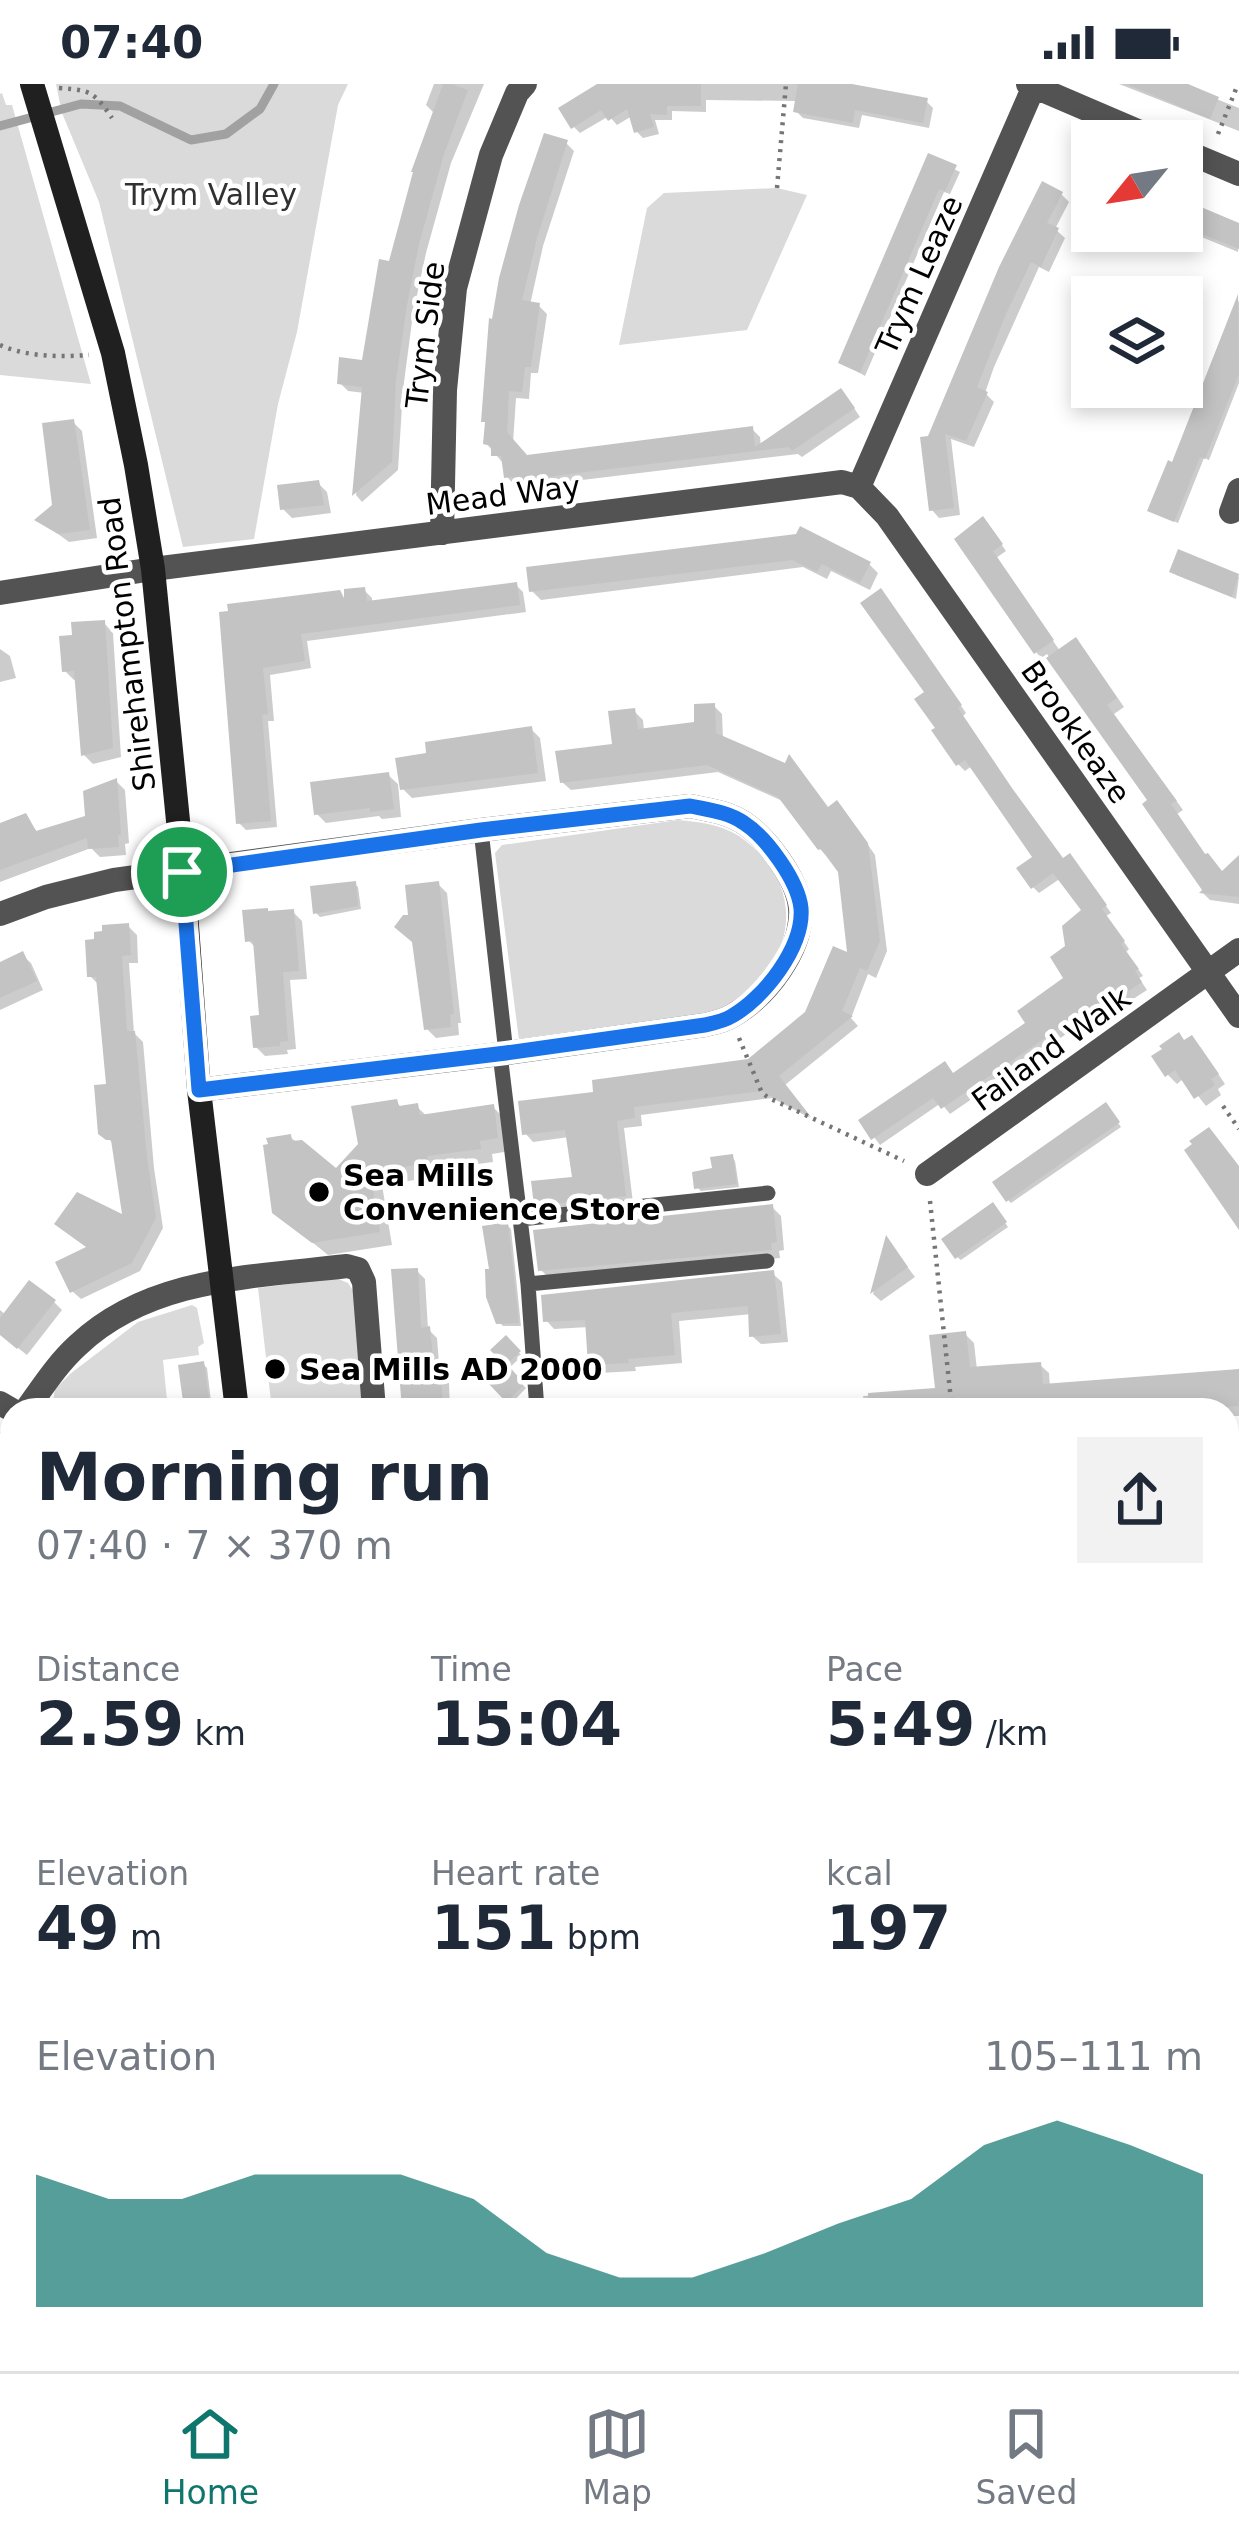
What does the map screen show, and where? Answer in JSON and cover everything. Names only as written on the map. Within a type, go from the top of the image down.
[{"type":"main road","name":"Shirehampton Road","points":[[33,86],[112,353],[153,569],[199,1090],[236,1398]]},
{"type":"street","name":"Trym Side","points":[[442,533],[445,390],[455,288],[491,155],[517,93],[526,84]]},
{"type":"street","points":[[1031,85],[1112,120]]},
{"type":"street","name":"Trym Leaze","points":[[859,487],[1031,85]]},
{"type":"street","points":[[1203,159],[1239,174]]},
{"type":"street","name":"Mead Way","points":[[0,593],[153,569],[842,482],[859,487]]},
{"type":"street","name":"Brookleaze","points":[[859,487],[887,516],[1239,1016]]},
{"type":"street","points":[[0,914],[114,880],[690,806],[718,811],[746,824],[782,864],[801,909],[796,941],[782,966],[761,994],[730,1018],[503,1053],[199,1090]]},
{"type":"street","name":"Failand Walk","points":[[927,1174],[1239,950]]},
{"type":"street","points":[[35,1398],[59,1364],[104,1324],[148,1300],[223,1280],[347,1266],[358,1270],[364,1282],[373,1398]]},
{"type":"lane","points":[[481,830],[536,1398]]},
{"type":"lane","points":[[521,1219],[768,1193]]},
{"type":"lane","points":[[528,1285],[767,1261]]},
{"type":"path","points":[[778,188],[786,84]]},
{"type":"path","points":[[1207,161],[1238,84]]},
{"type":"path","points":[[33,86],[97,95],[112,118]]},
{"type":"path","points":[[0,345],[63,357]]},
{"type":"path","points":[[730,1018],[762,1093],[927,1174],[951,1398]]},
{"type":"path","points":[[1223,1106],[1239,1129]]},
{"type":"green space","name":"Trym Valley","points":[[56,84],[348,84],[338,105],[254,539],[183,547],[99,202],[62,113]]},
{"type":"green space","name":"Trym Valley","points":[[2,93],[6,105],[12,105],[91,384],[0,375]]},
{"type":"green space","points":[[777,188],[807,195],[747,330],[619,345],[647,208],[664,193]]},
{"type":"green space","points":[[678,820],[717,826],[739,836],[769,864],[784,898],[786,916],[778,953],[767,971],[741,1000],[712,1013],[519,1040],[495,853],[502,845]]},
{"type":"green space","points":[[336,1278],[348,1283],[354,1292],[361,1398],[271,1398],[258,1288]]},
{"type":"green space","points":[[192,1305],[197,1308],[204,1343],[198,1347],[199,1355],[163,1360],[167,1398],[54,1398],[55,1389],[70,1374],[138,1322]]},
{"type":"building","points":[[443,84],[468,90],[419,244],[396,380],[392,462],[352,496],[362,387],[337,384],[339,357],[362,360],[379,259],[389,261],[411,172]]},
{"type":"building","points":[[597,84],[701,84],[701,106],[667,106],[667,115],[650,114],[654,127],[634,133],[627,109],[608,121],[601,110],[571,129],[558,108]]},
{"type":"building","points":[[798,84],[852,84],[928,98],[923,123],[855,110],[853,123],[793,112]]},
{"type":"building","points":[[1126,84],[1188,84],[1219,97],[1210,119]]},
{"type":"building","points":[[544,133],[568,140],[522,300],[540,303],[531,367],[525,367],[522,392],[509,391],[507,432],[527,455],[753,426],[755,447],[841,388],[855,408],[792,451],[789,447],[513,481],[513,477],[504,478],[501,456],[491,456],[491,446],[483,444],[489,318]]},
{"type":"building","points":[[928,153],[957,165],[945,191],[939,189],[860,373],[838,363]]},
{"type":"building","points":[[1042,181],[1063,192],[1047,223],[1059,228],[1041,267],[1031,262],[1006,314],[977,387],[988,392],[966,441],[945,434],[954,508],[929,511],[920,437],[928,436],[999,267]]},
{"type":"building","points":[[1203,208],[1239,223],[1239,249],[1203,234]]},
{"type":"building","points":[[1238,294],[1239,374],[1174,522],[1147,511],[1193,408],[1203,408],[1203,383]]},
{"type":"building","points":[[74,419],[90,530],[58,534],[34,520],[52,505],[42,423]]},
{"type":"building","points":[[319,480],[324,505],[280,510],[277,485]]},
{"type":"building","points":[[983,516],[1003,544],[993,551],[1054,640],[1034,654],[954,539]]},
{"type":"building","points":[[800,526],[871,562],[860,583],[822,564],[817,572],[792,560],[529,592],[526,567],[796,534]]},
{"type":"building","points":[[1178,549],[1239,574],[1232,597],[1169,572]]},
{"type":"building","points":[[517,582],[520,605],[301,634],[305,661],[263,668],[271,821],[236,824],[219,612],[228,611],[227,604],[340,590],[344,598],[344,589],[365,587],[367,601]]},
{"type":"building","points":[[881,588],[962,705],[958,708],[1012,788],[1063,858],[1070,853],[1107,905],[1102,909],[1125,941],[1121,944],[1139,969],[1135,971],[1142,982],[1071,1029],[1067,1023],[941,1109],[933,1098],[871,1140],[858,1120],[945,1061],[953,1073],[1025,1023],[1017,1011],[1063,978],[1050,957],[1065,946],[1062,926],[1081,910],[1053,873],[1031,889],[1016,868],[1032,857],[965,760],[956,766],[931,730],[935,728],[914,699],[924,692],[860,603]]},
{"type":"building","points":[[105,620],[113,748],[81,756],[74,671],[62,672],[59,636],[72,635],[71,622]]},
{"type":"building","points":[[1076,637],[1117,698],[1107,705],[1177,801],[1171,804],[1205,854],[1222,871],[1239,855],[1239,897],[1199,893],[1202,890],[1142,804],[1147,800],[1046,658]]},
{"type":"building","points":[[715,703],[716,733],[785,763],[789,754],[828,807],[837,800],[868,843],[880,941],[867,971],[860,968],[842,1011],[853,1016],[779,1076],[811,1117],[762,1091],[634,1107],[635,1118],[617,1121],[626,1196],[534,1206],[531,1181],[572,1177],[565,1130],[522,1135],[518,1101],[593,1092],[592,1080],[748,1059],[805,1012],[833,946],[847,952],[838,872],[778,797],[707,765],[560,783],[555,751],[612,744],[608,711],[635,708],[638,729],[694,722],[694,704]]},
{"type":"building","points":[[532,726],[538,773],[400,790],[395,758],[426,753],[425,742]]},
{"type":"building","points":[[389,772],[394,809],[314,815],[310,782]]},
{"type":"building","points":[[117,778],[119,847],[88,849],[87,838],[0,870],[0,823],[26,813],[36,831],[85,816],[83,791]]},
{"type":"building","points":[[356,881],[358,906],[313,914],[310,886]]},
{"type":"building","points":[[439,881],[454,1014],[450,1015],[451,1027],[424,1030],[412,942],[394,927],[408,915],[405,885]]},
{"type":"building","points":[[294,909],[299,971],[283,972],[288,1041],[253,1048],[250,1016],[259,1015],[253,941],[245,942],[242,910]]},
{"type":"building","points":[[129,923],[131,955],[122,956],[127,1031],[135,1031],[156,1218],[132,1263],[70,1293],[55,1262],[86,1247],[54,1224],[77,1192],[122,1214],[111,1140],[98,1134],[94,1085],[106,1084],[96,977],[87,977],[85,940],[94,939],[102,925]]},
{"type":"building","points":[[23,951],[37,981],[0,998],[0,962]]},
{"type":"building","points":[[1179,1032],[1184,1040],[1192,1035],[1219,1074],[1211,1079],[1215,1085],[1194,1099],[1175,1070],[1165,1077],[1151,1056]]},
{"type":"building","points":[[397,1099],[399,1106],[418,1103],[420,1115],[494,1104],[498,1138],[480,1141],[481,1149],[427,1156],[428,1163],[370,1172],[380,1232],[312,1243],[272,1213],[266,1138],[291,1134],[292,1141],[302,1140],[336,1168],[358,1144],[351,1106]]},
{"type":"building","points":[[1106,1102],[1120,1122],[1006,1202],[992,1182]]},
{"type":"building","points":[[1209,1127],[1239,1166],[1239,1230],[1184,1150]]},
{"type":"building","points":[[733,1154],[737,1184],[694,1189],[692,1172],[712,1168],[710,1157]]},
{"type":"building","points":[[993,1202],[1007,1222],[955,1259],[941,1239]]},
{"type":"building","points":[[773,1204],[777,1242],[771,1243],[772,1250],[538,1271],[533,1230]]},
{"type":"building","points":[[508,1222],[519,1323],[496,1324],[486,1297],[485,1269],[489,1269],[482,1226]]},
{"type":"building","points":[[886,1235],[908,1267],[870,1294]]},
{"type":"building","points":[[418,1268],[421,1328],[430,1326],[434,1371],[441,1371],[442,1398],[401,1398],[391,1269]]},
{"type":"building","points":[[774,1270],[781,1334],[749,1337],[748,1306],[671,1313],[675,1355],[588,1365],[585,1320],[543,1322],[541,1295]]},
{"type":"building","points":[[29,1280],[56,1300],[17,1349],[0,1335],[0,1318]]},
{"type":"building","points":[[966,1331],[970,1367],[1041,1362],[1043,1384],[1239,1369],[1239,1398],[868,1398],[868,1393],[935,1388],[929,1335]]},
{"type":"building","points":[[506,1335],[521,1351],[507,1364],[523,1382],[510,1398],[502,1398],[487,1382],[505,1366],[490,1350]]},
{"type":"building","points":[[204,1361],[209,1398],[182,1398],[178,1365]]},
{"type":"waterway","points":[[0,126],[81,104],[120,106],[191,140],[226,134],[260,109],[274,84]]},
{"type":"place","name":"Sea Mills Convenience Store","points":[[319,1192]]},
{"type":"place","name":"Sea Mills AD 2000","points":[[275,1369]]},
{"type":"route","points":[[690,806],[718,811],[746,824],[772,849],[791,879],[801,909],[796,941],[782,966],[761,994],[730,1018],[506,1053],[199,1090],[182,872],[690,806]]}]
